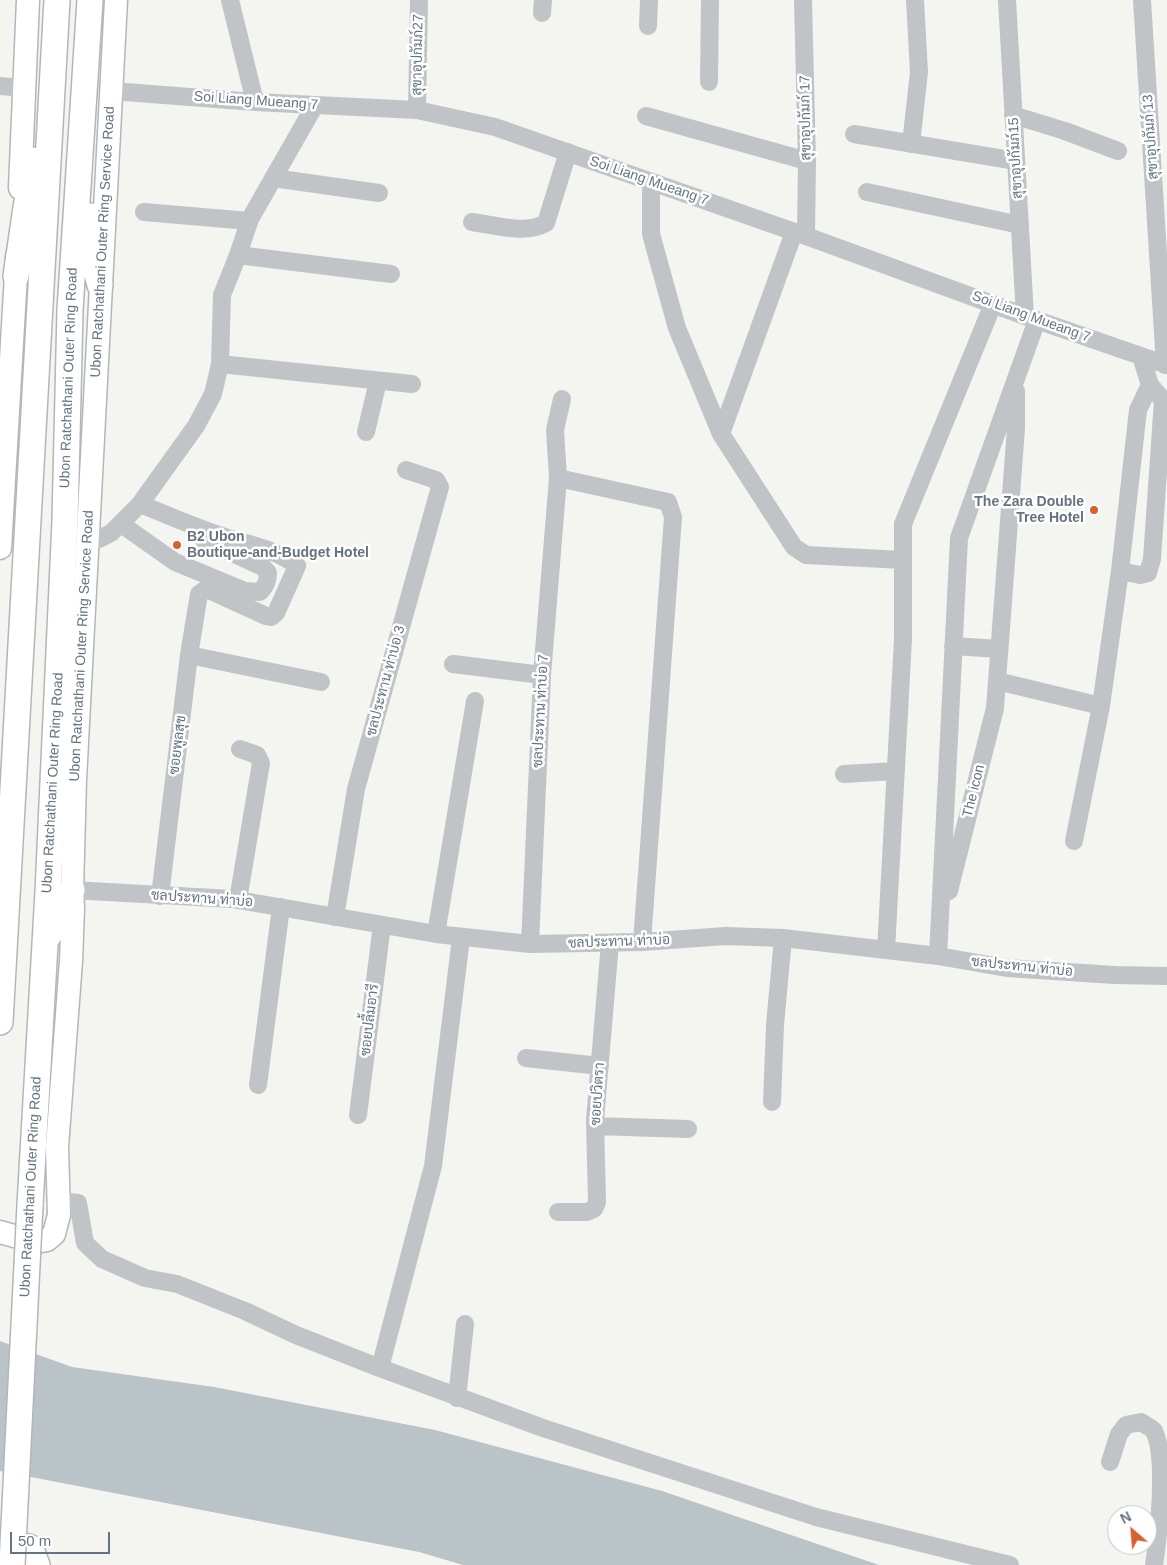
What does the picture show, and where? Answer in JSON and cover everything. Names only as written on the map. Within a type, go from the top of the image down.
[{"type":"highway","points":[[0,1022],[2,934],[57,0]]},
{"type":"highway","name":"Ubon Ratchathani Outer Ring Road","points":[[26,1559],[30,1205],[45,944],[64,531],[70,310],[90,0]]},
{"type":"highway","points":[[85,93],[94,134],[91,252],[100,285]]},
{"type":"highway","points":[[16,276],[32,163],[49,116]]},
{"type":"highway","points":[[45,944],[72,890]]},
{"type":"main road","points":[[0,548],[16,276],[28,0]]},
{"type":"main road","name":"Ubon Ratchathani Outer Ring Service Road","points":[[0,1232],[36,1242],[48,1240],[54,1234],[59,1215],[57,1147],[74,908],[72,890],[75,780],[116,0]]},
{"type":"street","points":[[230,0],[256,102]]},
{"type":"street","name":"สุขาอุปกัมภ์27","points":[[417,110],[419,0]]},
{"type":"street","points":[[648,26],[649,0]]},
{"type":"street","points":[[709,82],[710,0]]},
{"type":"street","name":"สุขาอุปกัมภ์ 17","points":[[720,434],[800,234],[807,161],[803,0]]},
{"type":"street","points":[[911,144],[919,72],[915,0]]},
{"type":"street","name":"สุขาอุปกัมภ์15","points":[[1007,0],[1020,225],[1031,318]]},
{"type":"street","name":"สุขาอุปกัมภ์ 13","points":[[1142,0],[1166,365]]},
{"type":"street","points":[[0,86],[24,88]]},
{"type":"street","name":"Soi Liang Mueang 7","points":[[112,91],[256,102],[417,110],[496,127],[1166,365]]},
{"type":"street","points":[[87,538],[98,539],[111,533],[138,507],[196,426],[213,394],[220,364],[222,295],[249,221],[315,105]]},
{"type":"street","points":[[1013,115],[1065,131],[1118,151]]},
{"type":"street","points":[[646,116],[807,161]]},
{"type":"street","points":[[854,134],[1016,161]]},
{"type":"street","points":[[472,222],[525,229],[536,228],[546,224],[568,152]]},
{"type":"street","points":[[273,178],[380,193]]},
{"type":"street","points":[[650,182],[652,234],[674,318],[720,434],[794,546],[806,555],[903,560]]},
{"type":"street","points":[[867,192],[1020,225]]},
{"type":"street","points":[[144,212],[249,221]]},
{"type":"street","points":[[238,255],[391,274]]},
{"type":"street","points":[[886,950],[903,639],[903,524],[993,304]]},
{"type":"street","name":"The icon","points":[[938,956],[959,538],[1016,379],[1031,318]]},
{"type":"street","points":[[1120,571],[1140,575],[1148,573],[1152,560],[1163,400],[1150,385],[1141,356]]},
{"type":"street","points":[[220,364],[412,384]]},
{"type":"street","name":"The icon","points":[[940,930],[995,708],[1016,428],[1016,379]]},
{"type":"street","points":[[366,432],[378,381]]},
{"type":"street","points":[[1074,841],[1101,706],[1120,571],[1138,410],[1150,385]]},
{"type":"street","name":"ชลประทาน ท่าบ่อ 7","points":[[530,944],[542,675],[558,478],[556,430],[562,399]]},
{"type":"street","name":"ชลประทาน ท่าบ่อ 3","points":[[335,917],[356,789],[440,487],[436,480],[406,470]]},
{"type":"street","points":[[558,478],[668,502],[673,517],[642,942]]},
{"type":"street","points":[[122,524],[175,562],[245,591],[260,592],[268,581],[268,573],[262,567],[138,507]]},
{"type":"street","name":"ซอยพูลสุข","points":[[138,507],[218,535],[263,548],[298,566],[276,613],[271,616],[266,616],[210,590],[205,590],[199,594],[189,655],[160,896]]},
{"type":"street","points":[[953,646],[999,649]]},
{"type":"street","points":[[189,655],[321,682]]},
{"type":"street","points":[[453,664],[542,675]]},
{"type":"street","points":[[997,681],[1101,706]]},
{"type":"street","points":[[436,934],[475,702]]},
{"type":"street","points":[[238,900],[261,763],[257,755],[240,748]]},
{"type":"street","points":[[844,774],[896,772]]},
{"type":"street","name":"ชลประทาน ท่าบ่อ","points":[[72,890],[238,900],[461,938],[530,944],[642,942],[726,936],[783,938],[938,956],[1006,968],[1114,976],[1167,976]]},
{"type":"street","points":[[258,1085],[281,907]]},
{"type":"street","name":"ซอยปลื้มอารี","points":[[358,1115],[382,925]]},
{"type":"street","points":[[380,1368],[433,1166],[461,938]]},
{"type":"street","points":[[772,1102],[775,1025],[783,938]]},
{"type":"street","name":"ซอยปวิตรา","points":[[558,1212],[588,1212],[594,1209],[597,1202],[595,1126],[610,943]]},
{"type":"street","points":[[526,1058],[600,1066]]},
{"type":"street","points":[[595,1126],[688,1129]]},
{"type":"street","points":[[59,1201],[78,1204],[85,1243],[102,1258],[145,1278],[177,1284],[245,1311],[296,1335],[457,1398],[816,1517],[1010,1565]]},
{"type":"street","points":[[457,1398],[466,1324]]},
{"type":"street","points":[[1110,1462],[1119,1434],[1126,1425],[1141,1422],[1154,1430],[1162,1448],[1166,1482],[1154,1565]]},
{"type":"shaded area","points":[[0,1341],[72,1367],[214,1387],[435,1430],[662,1491],[879,1565],[463,1565],[419,1552],[0,1471]]},
{"type":"place","name":"The Zara Double Tree Hotel","points":[[1094,510]]},
{"type":"place","name":"B2 Ubon Boutique-and-Budget Hotel","points":[[177,545]]}]
